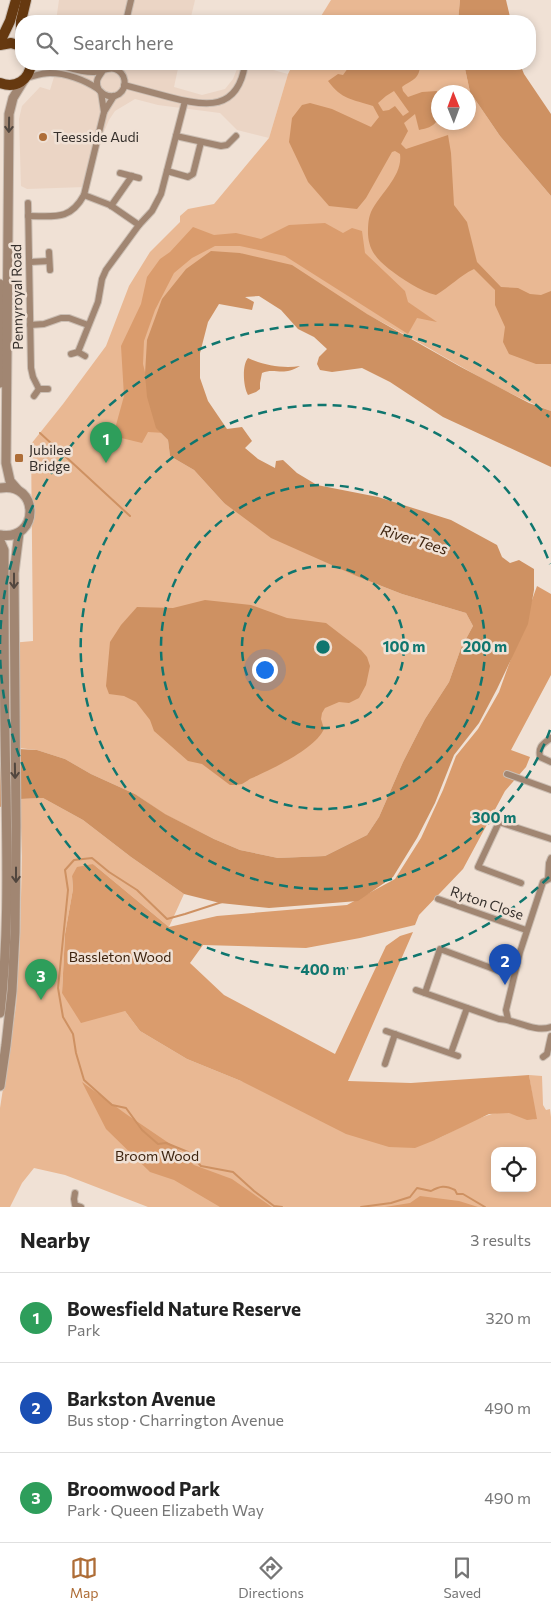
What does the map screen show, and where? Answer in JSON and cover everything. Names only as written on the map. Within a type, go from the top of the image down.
[{"type":"main road","points":[[15,44],[0,44],[16,0]]},
{"type":"main road","points":[[22,15],[26,0]]},
{"type":"main road","points":[[0,83],[9,86],[17,84],[25,79],[30,70]]},
{"type":"street","points":[[127,15],[131,0]]},
{"type":"street","points":[[82,70],[102,72]]},
{"type":"street","points":[[104,112],[97,79],[105,70]]},
{"type":"street","points":[[28,216],[67,214],[75,208],[84,195],[104,112],[124,85],[125,81],[118,70]]},
{"type":"street","points":[[124,85],[185,102],[214,104],[232,94],[240,83],[243,70]]},
{"type":"street","points":[[0,1086],[12,991],[15,932],[14,573],[19,533],[28,522],[31,508],[25,495],[10,481],[6,463],[9,114],[13,98],[25,79],[48,73],[82,80],[107,96],[114,96]]},
{"type":"street","points":[[85,356],[74,353],[98,302],[106,270],[158,201],[185,102]]},
{"type":"street","points":[[176,136],[220,146],[227,145],[236,136]]},
{"type":"street","points":[[167,171],[190,177],[193,174],[201,142]]},
{"type":"street","points":[[111,206],[135,177],[120,173]]},
{"type":"street","points":[[84,195],[111,206],[139,225]]},
{"type":"street","name":"Pennyroyal Road","points":[[28,203],[31,368],[39,390]]},
{"type":"street","points":[[49,252],[50,270]]},
{"type":"street","points":[[30,262],[49,261]]},
{"type":"street","points":[[0,284],[0,383]]},
{"type":"street","points":[[30,325],[69,318],[88,326]]},
{"type":"street","points":[[34,396],[39,390],[48,389]]},
{"type":"street","points":[[0,488],[17,489]]},
{"type":"street","points":[[0,536],[10,536],[19,533]]},
{"type":"street","points":[[0,541],[4,550],[6,826],[6,932],[0,1013]]},
{"type":"street","points":[[551,738],[540,746],[539,750],[540,756],[551,762]]},
{"type":"street","points":[[507,774],[551,790]]},
{"type":"street","points":[[521,883],[478,867],[499,822],[551,839]]},
{"type":"street","points":[[508,1019],[506,1010],[526,930],[543,882],[549,878],[551,858]]},
{"type":"street","name":"Ryton Close","points":[[438,899],[526,930]]},
{"type":"street","points":[[425,993],[440,949],[499,971],[498,962]]},
{"type":"street","points":[[416,990],[499,1019],[508,1019],[513,1022],[543,1029],[551,1027],[551,1032]]},
{"type":"street","points":[[451,1053],[466,1008]]},
{"type":"street","points":[[386,1031],[458,1056]]},
{"type":"street","points":[[385,1064],[396,1034]]},
{"type":"street","points":[[543,1057],[547,1054],[551,1036]]},
{"type":"street","points":[[75,1193],[76,1206]]},
{"type":"shaded area","points":[[59,0],[195,0],[191,15],[57,15]]},
{"type":"shaded area","points":[[56,70],[178,70],[174,87],[202,95],[225,89],[233,79],[237,70],[273,70],[288,74],[269,138],[237,130],[220,113],[158,105],[135,99],[115,111],[109,120],[93,158],[85,187],[27,189],[21,186],[19,119],[22,106],[40,87],[50,90]]},
{"type":"green space","points":[[331,0],[460,0],[459,15],[322,15]]},
{"type":"green space","points":[[290,70],[465,70],[468,85],[431,85],[431,130],[476,130],[476,101],[500,136],[551,196],[551,411],[493,384],[361,311],[240,253],[156,428],[168,440],[170,456],[194,470],[224,503],[361,578],[402,594],[466,613],[473,626],[461,648],[449,682],[425,719],[403,762],[379,817],[367,835],[325,856],[278,858],[240,850],[164,814],[135,794],[91,774],[65,759],[37,750],[0,746],[0,644],[33,641],[31,444],[106,346],[129,286],[150,252],[180,222],[180,216],[188,209],[214,204],[269,138]]},
{"type":"green space","points":[[325,223],[343,233],[352,228],[362,231],[365,253],[405,291],[408,302],[437,322],[417,318],[408,334],[285,256],[240,246],[215,246],[192,258],[174,273],[155,310],[144,341],[143,364],[154,409],[165,433],[148,432],[142,443],[113,436],[124,396],[121,346],[141,304],[147,277],[160,259],[170,252],[193,227],[214,235],[236,233],[261,239],[289,225]]},
{"type":"green space","name":"Bassleton Wood","points":[[537,586],[551,594],[551,675],[511,750],[530,757],[526,767],[505,791],[463,869],[419,915],[415,925],[306,948],[203,945],[190,963],[224,995],[335,1054],[386,946],[400,936],[413,932],[348,1081],[411,1083],[529,1075],[537,1119],[527,1120],[509,1113],[489,1114],[415,1148],[389,1147],[346,1134],[241,1081],[187,1059],[140,1031],[125,1011],[81,1023],[62,993],[65,934],[73,889],[72,876],[77,867],[93,864],[169,927],[217,916],[347,905],[395,879],[421,838],[456,756],[478,729],[499,692]]},
{"type":"green space","points":[[43,798],[83,820],[184,894],[169,927],[93,864],[72,876],[73,889],[65,934],[62,993],[125,1011],[140,1031],[187,1059],[241,1081],[435,1140],[491,1114],[510,1113],[528,1119],[536,1119],[529,1075],[542,1076],[543,1105],[546,1110],[550,1109],[551,1117],[551,1207],[148,1207],[65,1175],[34,1168],[22,1183],[10,1207],[0,1207],[0,1108],[16,1006],[22,856],[20,799]]},
{"type":"green space","name":"Broom Wood","points":[[82,1082],[179,1150],[194,1165],[232,1179],[272,1207],[220,1207],[174,1180],[150,1172],[106,1129]]},
{"type":"green space","points":[[420,1196],[459,1201],[478,1207],[385,1207],[410,1203]]},
{"type":"water","points":[[460,0],[506,0],[510,15],[459,15]]},
{"type":"water","points":[[347,70],[420,70],[413,80],[402,87],[408,97],[422,92],[431,91],[431,126],[419,130],[415,114],[404,123],[408,131],[401,144],[406,149],[448,135],[454,205],[467,222],[477,262],[501,287],[518,288],[530,294],[541,295],[551,291],[551,364],[536,364],[509,354],[503,342],[505,327],[495,305],[495,290],[474,269],[436,295],[405,281],[374,254],[369,240],[369,217],[375,205],[395,177],[400,162],[400,154],[395,151],[392,152],[366,198],[357,209],[329,206],[308,182],[289,142],[292,118],[302,105],[310,103],[332,109],[371,127],[379,117],[373,106],[343,95],[328,81],[338,74],[343,75]],"holes":[[[394,91],[409,112],[403,116],[395,106],[383,111],[378,103]]]},
{"type":"water","points":[[465,70],[522,70],[551,114],[551,196],[500,136],[476,101],[476,85],[468,85]]},
{"type":"water","name":"River Tees","points":[[211,251],[240,253],[292,265],[367,314],[459,366],[529,403],[551,411],[551,467],[443,417],[390,382],[362,368],[332,372],[320,370],[317,364],[319,357],[327,349],[314,337],[298,329],[281,310],[259,296],[245,297],[254,302],[252,310],[219,304],[208,322],[200,353],[200,378],[208,401],[227,429],[242,427],[252,441],[245,448],[258,459],[275,468],[276,461],[283,460],[297,473],[317,485],[378,497],[451,520],[497,545],[502,557],[510,563],[519,560],[534,569],[534,590],[528,624],[479,723],[454,755],[435,803],[417,838],[393,877],[358,901],[269,908],[220,903],[184,894],[83,820],[43,798],[20,799],[0,807],[0,748],[37,750],[65,759],[91,774],[135,794],[165,814],[240,850],[278,858],[325,856],[367,835],[379,817],[403,762],[425,719],[449,682],[461,648],[473,626],[466,613],[402,594],[271,538],[224,503],[194,470],[170,456],[168,440],[156,428],[147,397],[145,374],[147,340],[162,299],[186,269]]},
{"type":"water","points":[[248,358],[273,366],[300,366],[288,371],[267,371],[262,373],[260,389],[248,395],[244,376]]},
{"type":"water","points":[[205,600],[251,605],[287,618],[326,623],[361,650],[367,657],[370,666],[366,685],[359,698],[349,703],[339,702],[325,708],[321,719],[324,729],[312,744],[292,758],[240,784],[230,785],[202,764],[188,761],[154,731],[150,720],[136,702],[124,696],[109,694],[106,686],[110,642],[121,625],[137,607],[173,608]]},
{"type":"waterway","points":[[40,433],[130,516]]},
{"type":"waterway","points":[[222,902],[167,919],[137,890],[109,872],[92,858],[74,860],[65,870],[68,890],[58,988],[63,1017],[73,1034],[76,1053],[84,1080],[112,1105],[126,1108],[142,1130],[158,1144],[166,1143],[188,1152],[201,1166],[233,1172],[274,1206],[282,1207]]},
{"type":"waterway","points":[[361,1207],[391,1203],[410,1197],[417,1188],[431,1191],[443,1187],[455,1190],[457,1194],[463,1194],[485,1207]]},
{"type":"place","name":"Teesside Audi","points":[[43,137]]},
{"type":"place","name":"Jubilee Bridge","points":[[19,458]]},
{"type":"place","name":"Bowesfield Nature Reserve","points":[[106,463]]},
{"type":"place","name":"Barkston Avenue","points":[[505,985]]},
{"type":"place","name":"Broomwood Park","points":[[41,1000]]}]
